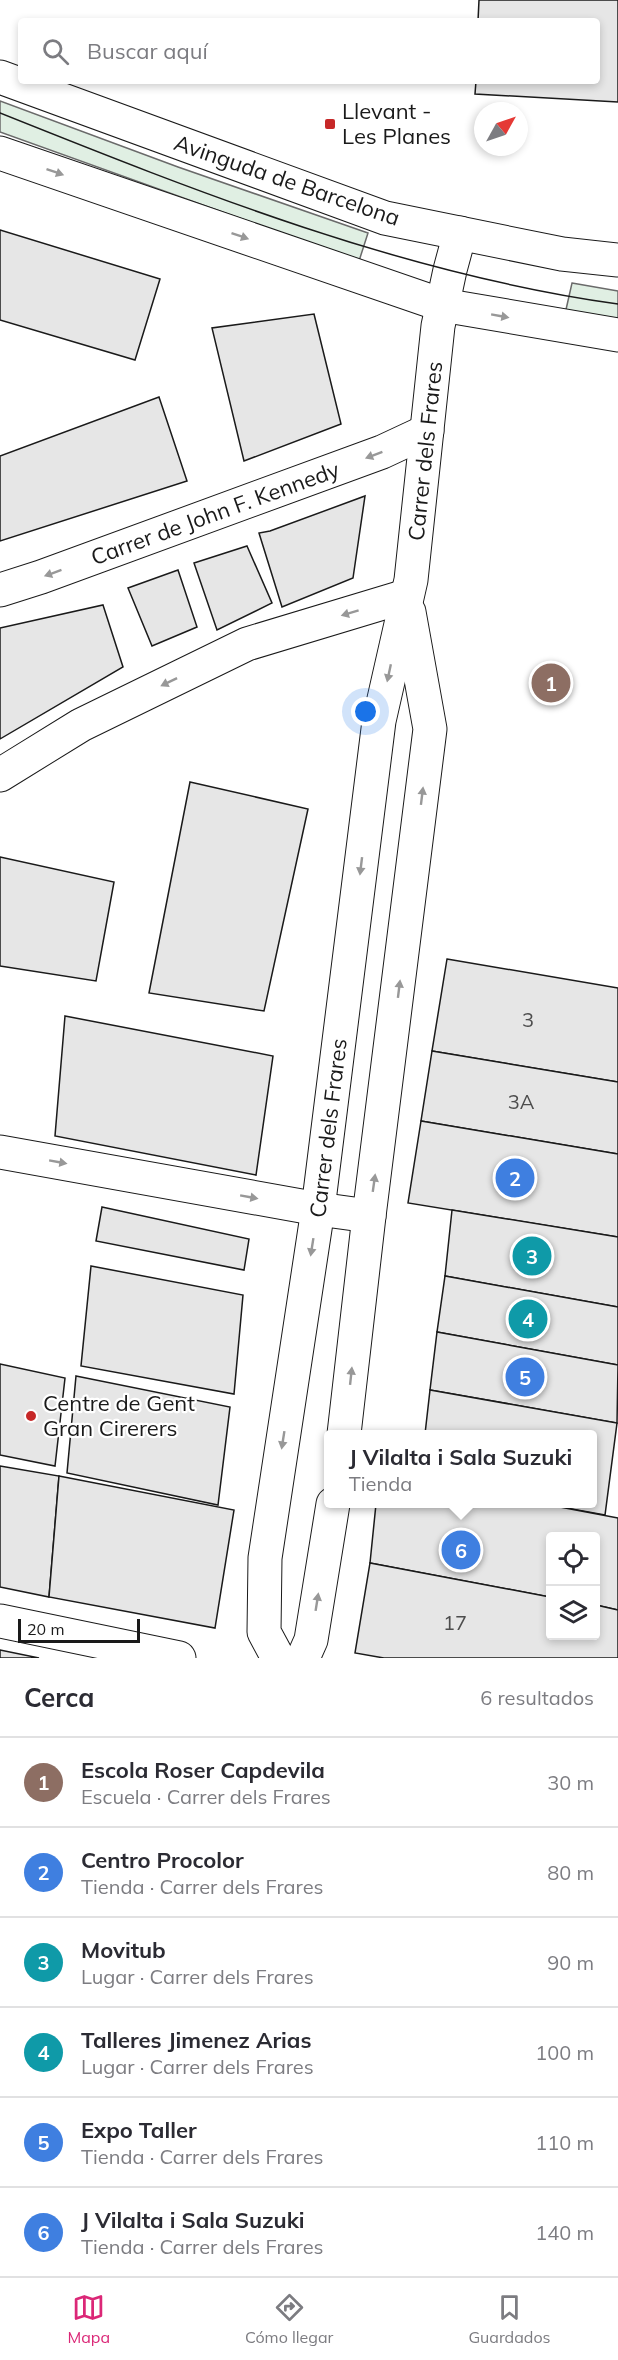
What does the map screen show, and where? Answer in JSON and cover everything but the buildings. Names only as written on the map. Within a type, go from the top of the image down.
[{"type":"street","name":"Avinguda de Barcelona","points":[[0,77],[18,84]]},
{"type":"street","name":"Avinguda de Barcelona","points":[[19,84],[385,218],[562,254],[618,260]]},
{"type":"street","points":[[0,153],[442,305],[618,335]]},
{"type":"street","name":"Carrer dels Frares","points":[[278,1658],[264,1632],[265,1558],[318,1209],[379,721],[411,580],[438,327],[460,233]]},
{"type":"street","name":"Carrer de John F. Kennedy","points":[[0,590],[382,452],[427,431]]},
{"type":"street","name":"Carrer dels Frares","points":[[344,1430],[430,729],[406,596]]},
{"type":"street","points":[[0,776],[81,725],[248,644],[406,596]]},
{"type":"street","points":[[0,1152],[318,1209],[369,1216]]},
{"type":"street","points":[[303,1658],[311,1640],[332,1508]]},
{"type":"street","points":[[0,1621],[179,1658]]},
{"type":"green space","points":[[0,101],[178,167],[368,233],[359,261],[0,132]]},
{"type":"green space","points":[[572,283],[618,291],[618,322],[565,314]]},
{"type":"tram line","points":[[0,113],[227,201],[303,227],[459,273],[618,304]]},
{"type":"place","name":"Llevant - Les Planes","points":[[330,124]]},
{"type":"place","name":"Escola Roser Capdevila","points":[[551,683]]},
{"type":"place","name":"Centro Procolor","points":[[515,1178]]},
{"type":"place","name":"Movitub","points":[[532,1256]]},
{"type":"place","name":"Talleres Jimenez Arias","points":[[528,1319]]},
{"type":"place","name":"Expo Taller","points":[[525,1377]]},
{"type":"place","name":"Centre de Gent Gran Cirerers","points":[[31,1416]]},
{"type":"place","name":"J Vilalta i Sala Suzuki","points":[[461,1550]]}]
